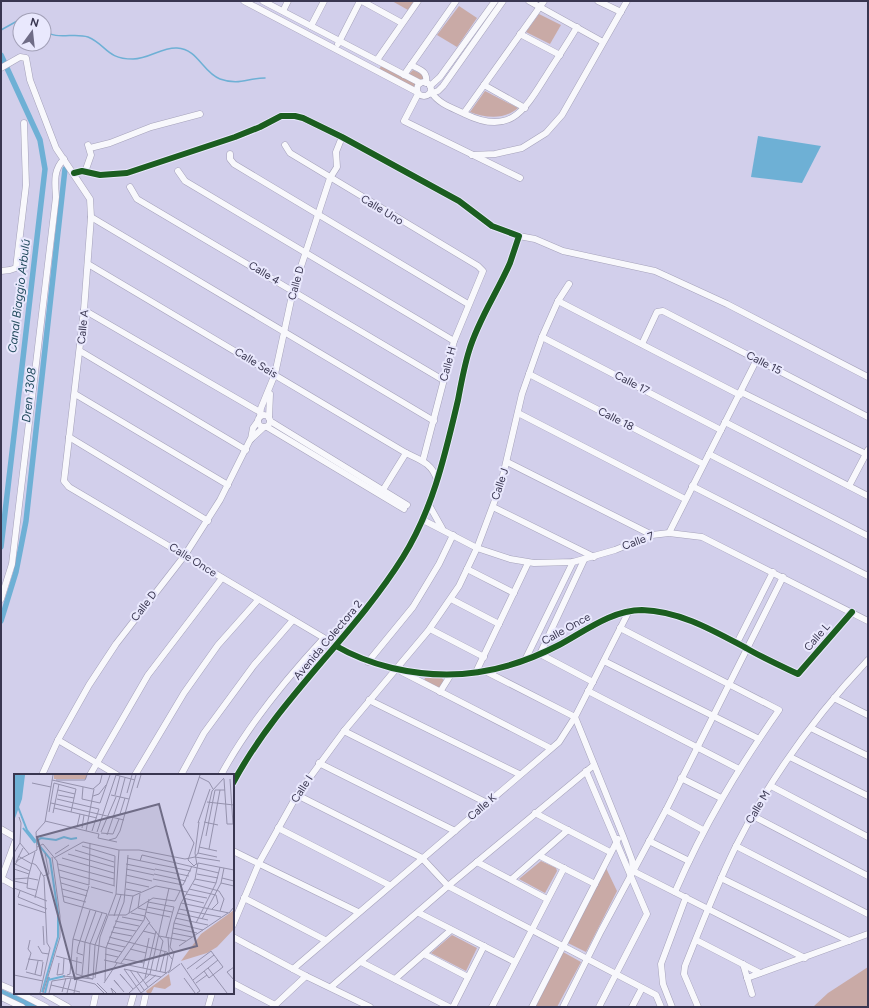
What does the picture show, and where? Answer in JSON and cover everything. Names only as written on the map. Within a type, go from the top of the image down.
[{"type":"street","points":[[244,1],[423,96],[438,91],[443,86],[503,1]]},
{"type":"street","points":[[263,1],[404,75],[425,84],[431,90],[430,94],[439,101],[485,122],[500,122],[510,118],[525,108],[577,27]]},
{"type":"street","points":[[283,12],[288,1]]},
{"type":"street","points":[[311,26],[324,1]]},
{"type":"street","points":[[335,49],[361,1],[402,23]]},
{"type":"street","points":[[377,60],[418,1]]},
{"type":"street","points":[[404,75],[456,1]]},
{"type":"street","points":[[495,1],[440,77],[417,88],[418,93],[404,121],[520,178]]},
{"type":"street","points":[[529,1],[603,42]]},
{"type":"street","points":[[464,113],[544,1]]},
{"type":"street","points":[[598,1],[621,12]]},
{"type":"street","points":[[472,154],[495,154],[522,148],[546,133],[562,114],[627,1]]},
{"type":"street","points":[[520,34],[560,55]]},
{"type":"street","name":"Calle A","points":[[1,68],[16,58],[22,56],[26,58],[30,80],[56,148],[89,198],[91,217],[84,310],[64,481]]},
{"type":"street","points":[[411,65],[424,72],[427,77],[425,84]]},
{"type":"street","points":[[484,85],[525,108]]},
{"type":"street","points":[[85,172],[91,155],[89,146],[110,143],[151,127],[200,114]]},
{"type":"street","points":[[75,175],[77,171],[100,175],[127,173],[235,137],[260,127],[281,116],[303,118],[342,137],[459,201],[492,226],[519,236],[535,239],[564,251],[655,270],[727,304],[868,377]]},
{"type":"street","points":[[1,271],[16,268],[26,185],[24,123]]},
{"type":"street","name":"Calle D","points":[[42,774],[58,740],[89,685],[116,644],[185,554],[208,521],[246,450],[253,428],[260,417],[275,374],[293,290],[330,178],[337,167],[336,152],[342,137]]},
{"type":"street","name":"Calle Uno","points":[[285,145],[290,154],[478,266],[483,271]]},
{"type":"street","points":[[230,154],[230,159],[234,164],[468,304]]},
{"type":"street","points":[[1,599],[12,564],[56,197],[56,173],[58,166],[64,159]]},
{"type":"street","points":[[178,170],[185,181],[454,341]]},
{"type":"street","name":"Calle 4","points":[[130,187],[137,199],[443,380]]},
{"type":"street","points":[[91,217],[434,421]]},
{"type":"street","name":"Avenida Colectora 2","points":[[234,781],[273,721],[376,597],[404,556],[423,520],[447,446],[469,351],[481,319],[510,263],[519,236]]},
{"type":"street","name":"Calle Seis","points":[[88,264],[406,453],[423,460]]},
{"type":"street","name":"Calle H","points":[[423,460],[454,341],[468,304],[483,271]]},
{"type":"street","name":"Calle J","points":[[397,668],[430,629],[451,599],[477,548],[508,462],[518,413],[529,374],[542,337],[558,301],[569,284]]},
{"type":"street","points":[[558,301],[740,393],[867,453],[849,486]]},
{"type":"street","points":[[84,310],[260,417],[264,415],[267,423],[405,507],[383,490],[267,423]]},
{"type":"street","name":"Calle 15","points":[[642,344],[657,312],[659,311],[757,359],[868,417]]},
{"type":"street","name":"Calle 17","points":[[542,337],[721,430]]},
{"type":"street","points":[[80,351],[246,450]]},
{"type":"street","points":[[669,533],[757,359]]},
{"type":"street","name":"Calle 18","points":[[529,374],[703,464]]},
{"type":"street","name":"Calle D","points":[[250,440],[267,423],[270,390]]},
{"type":"street","points":[[75,394],[228,485]]},
{"type":"street","points":[[518,413],[685,499]]},
{"type":"street","points":[[260,417],[260,426],[267,423]]},
{"type":"street","points":[[725,422],[868,496]]},
{"type":"street","points":[[69,437],[208,521]]},
{"type":"street","points":[[383,490],[406,453]]},
{"type":"street","points":[[709,454],[868,536]]},
{"type":"street","points":[[423,460],[431,468],[437,480]]},
{"type":"street","points":[[508,462],[652,535]]},
{"type":"street","name":"Calle Once","points":[[64,481],[68,487],[185,554],[258,600],[324,638]]},
{"type":"street","points":[[692,486],[868,576]]},
{"type":"street","points":[[429,505],[442,529]]},
{"type":"street","points":[[493,507],[594,557]]},
{"type":"street","name":"Calle 7","points":[[423,520],[477,548],[528,563],[573,562],[584,560],[652,535],[669,533],[702,537],[868,621]]},
{"type":"street","points":[[368,662],[413,607],[439,564],[453,535]]},
{"type":"street","points":[[584,560],[540,654],[593,682]]},
{"type":"street","points":[[525,660],[573,562]]},
{"type":"street","points":[[476,672],[528,563]]},
{"type":"street","points":[[467,569],[514,593]]},
{"type":"street","points":[[737,643],[773,572]]},
{"type":"street","points":[[562,1007],[666,810],[696,747],[783,577]]},
{"type":"street","points":[[90,774],[96,762],[148,675],[222,578]]},
{"type":"street","points":[[451,599],[499,624]]},
{"type":"street","points":[[136,774],[184,693],[218,645],[258,600]]},
{"type":"street","name":"Calle Once","points":[[336,646],[354,657],[368,662],[420,674],[450,676],[485,671],[525,660],[540,654],[599,622],[629,611],[659,611],[675,614],[798,674]]},
{"type":"street","name":"Calle K","points":[[293,969],[324,940],[455,831],[519,774],[559,742],[575,717],[629,611]]},
{"type":"street","name":"Calle L","points":[[798,674],[852,612]]},
{"type":"street","points":[[181,774],[204,733],[254,664],[293,620]]},
{"type":"street","points":[[620,628],[779,710],[721,798],[703,830],[675,892]]},
{"type":"street","points":[[430,629],[484,657]]},
{"type":"street","name":"Avenida Colectora 2","points":[[222,774],[255,720],[288,678],[324,638]]},
{"type":"street","name":"Calle M","points":[[698,1007],[684,974],[685,966],[720,878],[753,816],[790,757],[834,698],[868,660]]},
{"type":"street","points":[[604,661],[759,739]]},
{"type":"street","points":[[397,668],[440,692],[550,748]]},
{"type":"street","name":"Calle I","points":[[234,923],[259,863],[297,795],[319,763],[344,731],[397,668]]},
{"type":"street","points":[[861,668],[868,671]]},
{"type":"street","points":[[485,671],[575,717],[632,860],[632,873]]},
{"type":"street","points":[[440,692],[450,676]]},
{"type":"street","points":[[588,691],[739,769]]},
{"type":"street","points":[[834,698],[868,715]]},
{"type":"street","points":[[369,700],[519,774]]},
{"type":"street","points":[[811,728],[868,756]]},
{"type":"street","points":[[566,733],[575,730],[583,736]]},
{"type":"street","points":[[344,731],[487,803]]},
{"type":"street","points":[[58,740],[115,774]]},
{"type":"street","points":[[790,757],[868,796]]},
{"type":"street","points":[[319,763],[455,831]]},
{"type":"street","points":[[331,987],[419,913],[448,886],[594,765]]},
{"type":"street","points":[[586,772],[632,873],[647,914],[599,1007]]},
{"type":"street","points":[[681,778],[721,798]]},
{"type":"street","points":[[771,786],[868,837]]},
{"type":"street","points":[[297,795],[422,858],[448,886],[656,995],[661,1007]]},
{"type":"street","points":[[666,810],[703,830]]},
{"type":"street","points":[[535,813],[610,852]]},
{"type":"street","points":[[753,816],[868,876]]},
{"type":"street","points":[[278,828],[389,885]]},
{"type":"street","points":[[1,829],[14,836]]},
{"type":"street","points":[[512,880],[568,830]]},
{"type":"street","points":[[532,1007],[616,840],[623,836]]},
{"type":"street","points":[[649,841],[688,861]]},
{"type":"street","points":[[14,845],[1,879],[14,886]]},
{"type":"street","points":[[736,846],[868,914]]},
{"type":"street","points":[[234,851],[358,912]]},
{"type":"street","points":[[540,856],[595,884]]},
{"type":"street","points":[[477,862],[547,899]]},
{"type":"street","points":[[492,1007],[564,868]]},
{"type":"street","points":[[632,873],[686,897],[805,958]]},
{"type":"street","points":[[720,878],[849,941]]},
{"type":"street","points":[[672,1007],[665,991],[662,964],[686,897]]},
{"type":"street","points":[[244,898],[324,940]]},
{"type":"street","points":[[419,913],[515,962]]},
{"type":"street","points":[[395,979],[451,930]]},
{"type":"street","points":[[748,978],[868,934]]},
{"type":"street","points":[[234,938],[306,976],[370,1007]]},
{"type":"street","points":[[696,940],[760,973]]},
{"type":"street","points":[[453,1007],[484,946]]},
{"type":"street","points":[[424,954],[468,977]]},
{"type":"street","points":[[361,962],[450,1007]]},
{"type":"street","points":[[743,964],[752,994]]},
{"type":"street","points":[[234,984],[274,1006],[306,976]]},
{"type":"street","points":[[1,985],[14,991]]},
{"type":"street","points":[[632,1007],[642,988]]},
{"type":"street","points":[[656,995],[665,991]]},
{"type":"street","points":[[21,994],[46,1007]]},
{"type":"street","points":[[93,1007],[96,994]]},
{"type":"street","points":[[130,1007],[134,994]]},
{"type":"street","points":[[143,1007],[146,994]]},
{"type":"street","points":[[208,1007],[212,994]]},
{"type":"street","points":[[54,996],[68,1007]]},
{"type":"street","points":[[1,998],[22,1007]]},
{"type":"shaded area","points":[[392,1],[414,1],[408,10]]},
{"type":"shaded area","points":[[459,6],[477,18],[457,47],[437,35]]},
{"type":"shaded area","points":[[539,14],[561,25],[550,44],[526,32]]},
{"type":"shaded area","points":[[381,66],[416,84],[415,88],[379,70]]},
{"type":"shaded area","points":[[413,70],[423,75],[424,80],[409,74]]},
{"type":"shaded area","points":[[485,91],[518,108],[507,115],[495,117],[482,116],[470,112]]},
{"type":"shaded area","points":[[425,678],[442,678],[444,681],[439,689],[424,681]]},
{"type":"shaded area","points":[[541,861],[556,868],[557,871],[545,893],[519,879]]},
{"type":"shaded area","points":[[606,868],[617,891],[586,952],[568,943]]},
{"type":"shaded area","points":[[452,935],[477,948],[466,971],[431,953]]},
{"type":"shaded area","points":[[563,952],[581,962],[557,1007],[535,1007]]},
{"type":"shaded area","points":[[868,967],[868,1007],[813,1007],[828,993]]},
{"type":"water","points":[[758,136],[821,146],[802,183],[751,177]]},
{"type":"waterway","points":[[1,30],[12,24]]},
{"type":"waterway","points":[[52,34],[88,37],[117,57],[124,58],[133,59],[145,57],[171,48],[184,49],[190,52],[209,72],[220,79],[238,82],[265,78]]},
{"type":"waterway","name":"Canal Biaggio Arbulú","points":[[1,55],[40,140],[45,169],[1,547]]},
{"type":"waterway","name":"Dren 1308","points":[[1,621],[16,572],[26,521],[65,169]]},
{"type":"waterway","points":[[1,992],[35,1007]]},
{"type":"cycle path","points":[[74,173],[82,171],[100,175],[127,173],[235,137],[260,127],[281,116],[295,116],[303,118],[342,137],[459,201],[492,226],[519,236],[510,263],[482,317],[473,340],[437,481],[413,539],[403,557],[383,586],[362,614],[293,696],[251,752],[234,781]]},
{"type":"cycle path","points":[[336,646],[371,662],[392,668],[436,674],[478,672],[498,668],[539,655],[609,617],[631,611],[642,610],[670,614],[696,623],[722,635],[765,659],[798,674],[852,612]]}]
